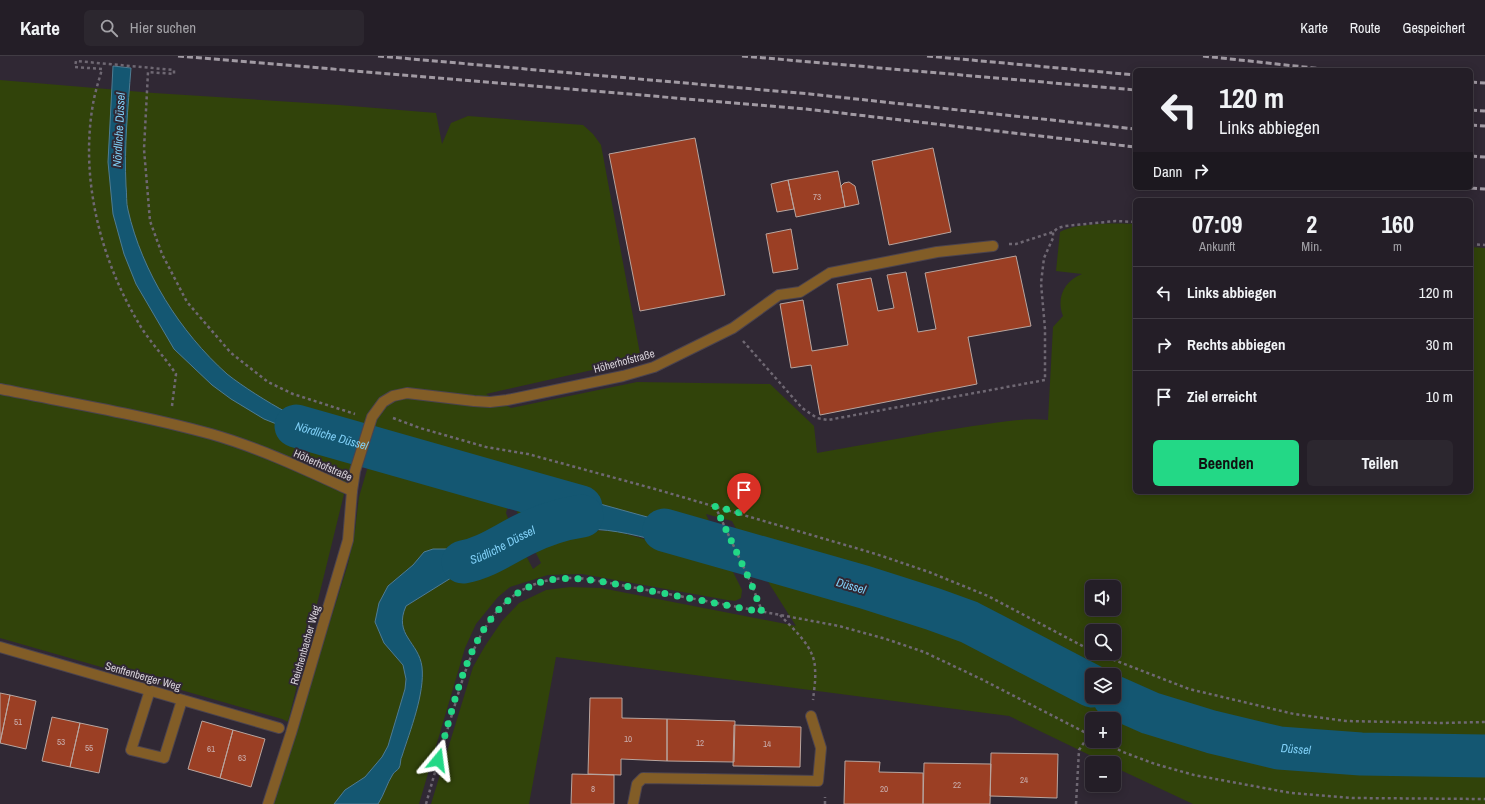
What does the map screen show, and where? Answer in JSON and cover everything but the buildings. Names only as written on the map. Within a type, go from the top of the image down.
[{"type":"street","name":"Höherhofstraße","points":[[0,389],[170,424],[212,435],[276,457],[352,491],[355,471],[373,413],[383,402],[393,396],[407,393],[474,401],[508,400],[623,376],[654,367],[733,328],[779,295],[800,292],[830,273],[938,252],[993,246]]},
{"type":"street","name":"Reichenbacher Weg","points":[[268,804],[291,733],[348,540],[352,491]]},
{"type":"street","name":"Senftenberger Weg","points":[[0,647],[279,728]]},
{"type":"street","points":[[150,690],[131,750],[164,758],[182,700]]},
{"type":"street","points":[[633,804],[637,784],[643,778],[818,781],[821,748],[811,716]]},
{"type":"path","points":[[170,424],[176,374],[139,324],[118,285],[105,255],[89,179],[90,128],[93,104],[102,69],[75,67],[76,61],[174,70],[174,74],[148,72],[144,149],[150,221],[162,254],[187,302],[231,353],[268,382],[293,394],[352,414],[373,413],[486,447],[528,454],[715,506],[876,554],[929,572],[988,596],[1085,647]]},
{"type":"path","points":[[993,246],[1016,244],[1053,232],[1058,228],[1065,226],[1116,221],[1133,222]]},
{"type":"path","points":[[733,328],[802,408],[818,418],[828,420],[1045,380],[1045,328],[1041,283],[1044,258],[1053,238],[1053,232]]},
{"type":"path","points":[[1473,244],[1485,245]]},
{"type":"path","points":[[715,506],[751,583],[762,612]]},
{"type":"path","points":[[426,804],[464,673],[474,647],[484,628],[496,612],[518,593],[534,585],[574,578],[599,581],[839,626],[886,639],[924,652],[1085,732]]},
{"type":"path","points":[[780,615],[799,634],[808,646],[816,667],[811,716]]},
{"type":"path","points":[[1114,660],[1189,689],[1294,714],[1346,721],[1441,723],[1485,722]]},
{"type":"path","points":[[1076,804],[1079,750],[1085,742]]},
{"type":"path","points":[[1115,748],[1155,764],[1194,775],[1291,793],[1352,798],[1485,799]]},
{"type":"green space","points":[[0,80],[154,93],[436,113],[442,144],[451,123],[468,116],[583,125],[593,134],[601,145],[641,359],[486,394],[511,408],[637,382],[770,384],[814,426],[817,453],[973,426],[1020,420],[1048,420],[1053,327],[1063,316],[1060,303],[1063,291],[1070,281],[1082,274],[1056,271],[1060,232],[1086,225],[1133,224],[1133,494],[1473,494],[1473,247],[1485,248],[1485,753],[1361,751],[1280,743],[1214,731],[1121,696],[1121,668],[1085,668],[1085,677],[966,617],[743,542],[732,521],[706,514],[716,536],[535,486],[527,480],[529,472],[361,425],[288,722],[0,638]]},
{"type":"green space","points":[[371,456],[510,497],[506,513],[512,529],[467,544],[456,545],[449,549],[433,549],[424,552],[413,565],[388,586],[379,603],[375,622],[384,643],[403,665],[406,679],[405,689],[388,746],[382,757],[365,777],[345,790],[334,804],[273,804],[348,564],[355,530],[359,497]]},
{"type":"green space","points":[[521,499],[539,507],[568,512],[522,523],[517,512]]},
{"type":"green space","points":[[588,530],[615,531],[728,562],[742,590],[741,598],[735,601],[727,600],[582,574],[548,575],[510,587],[498,597],[476,624],[465,648],[419,804],[378,804],[393,773],[399,768],[401,757],[406,746],[412,644],[404,630],[402,621],[406,606],[459,573],[486,565],[522,548],[533,569],[541,563],[531,543],[559,534]]},
{"type":"green space","points":[[760,569],[948,625],[1085,688],[1085,704],[1121,704],[1194,731],[1283,752],[1411,759],[1485,759],[1485,804],[1193,804],[1121,770],[1121,756],[1092,756],[1009,716],[556,657],[529,804],[431,804],[473,667],[502,621],[519,603],[546,590],[570,587],[601,588],[796,626]]},
{"type":"water","points":[[113,66],[131,68],[126,157],[127,207],[134,233],[143,256],[165,300],[194,339],[227,374],[240,384],[294,416],[320,425],[355,433],[352,452],[264,419],[231,399],[212,385],[174,349],[136,284],[124,254],[113,214],[108,162]]},
{"type":"water","points":[[376,438],[410,450],[515,478],[510,497],[371,456]]},
{"type":"water","points":[[527,480],[535,486],[716,536],[728,562],[649,539],[607,530],[587,529],[569,531],[554,534],[531,543],[522,523],[567,512],[539,507],[521,499]]},
{"type":"water","points":[[512,529],[522,548],[486,565],[459,573],[406,606],[403,616],[403,624],[408,638],[420,658],[422,677],[419,700],[401,757],[400,767],[391,778],[378,804],[334,804],[345,790],[365,777],[382,757],[388,746],[405,689],[406,679],[403,665],[384,643],[375,622],[379,603],[388,586],[413,565],[424,552],[433,549],[449,549],[456,545],[467,544]]},
{"type":"waterway","name":"Nördliche Düssel","points":[[296,426],[581,507]]},
{"type":"waterway","name":"Südliche Düssel","points":[[463,562],[479,558],[523,535],[544,526],[582,516]]},
{"type":"waterway","name":"Düssel","points":[[664,530],[864,587],[969,622],[1085,682]]},
{"type":"waterway","name":"Düssel","points":[[1121,700],[1150,713],[1212,732],[1279,748],[1361,754],[1485,756]]},
{"type":"railway","points":[[178,56],[806,109],[1133,147]]},
{"type":"railway","points":[[378,56],[810,94],[1133,129]]},
{"type":"railway","points":[[742,56],[1133,90]]},
{"type":"railway","points":[[927,56],[1133,75]]},
{"type":"railway","points":[[1203,56],[1314,68]]},
{"type":"railway","points":[[1473,82],[1485,83]]},
{"type":"railway","points":[[1473,110],[1485,111]]},
{"type":"railway","points":[[1473,125],[1485,126]]},
{"type":"railway","points":[[1473,156],[1485,157]]},
{"type":"railway","points":[[1473,188],[1485,189]]},
{"type":"route","points":[[438,760],[464,673],[474,647],[484,628],[503,605],[518,593],[534,585],[574,578],[599,581],[762,612],[751,583],[715,506],[744,514]]}]
